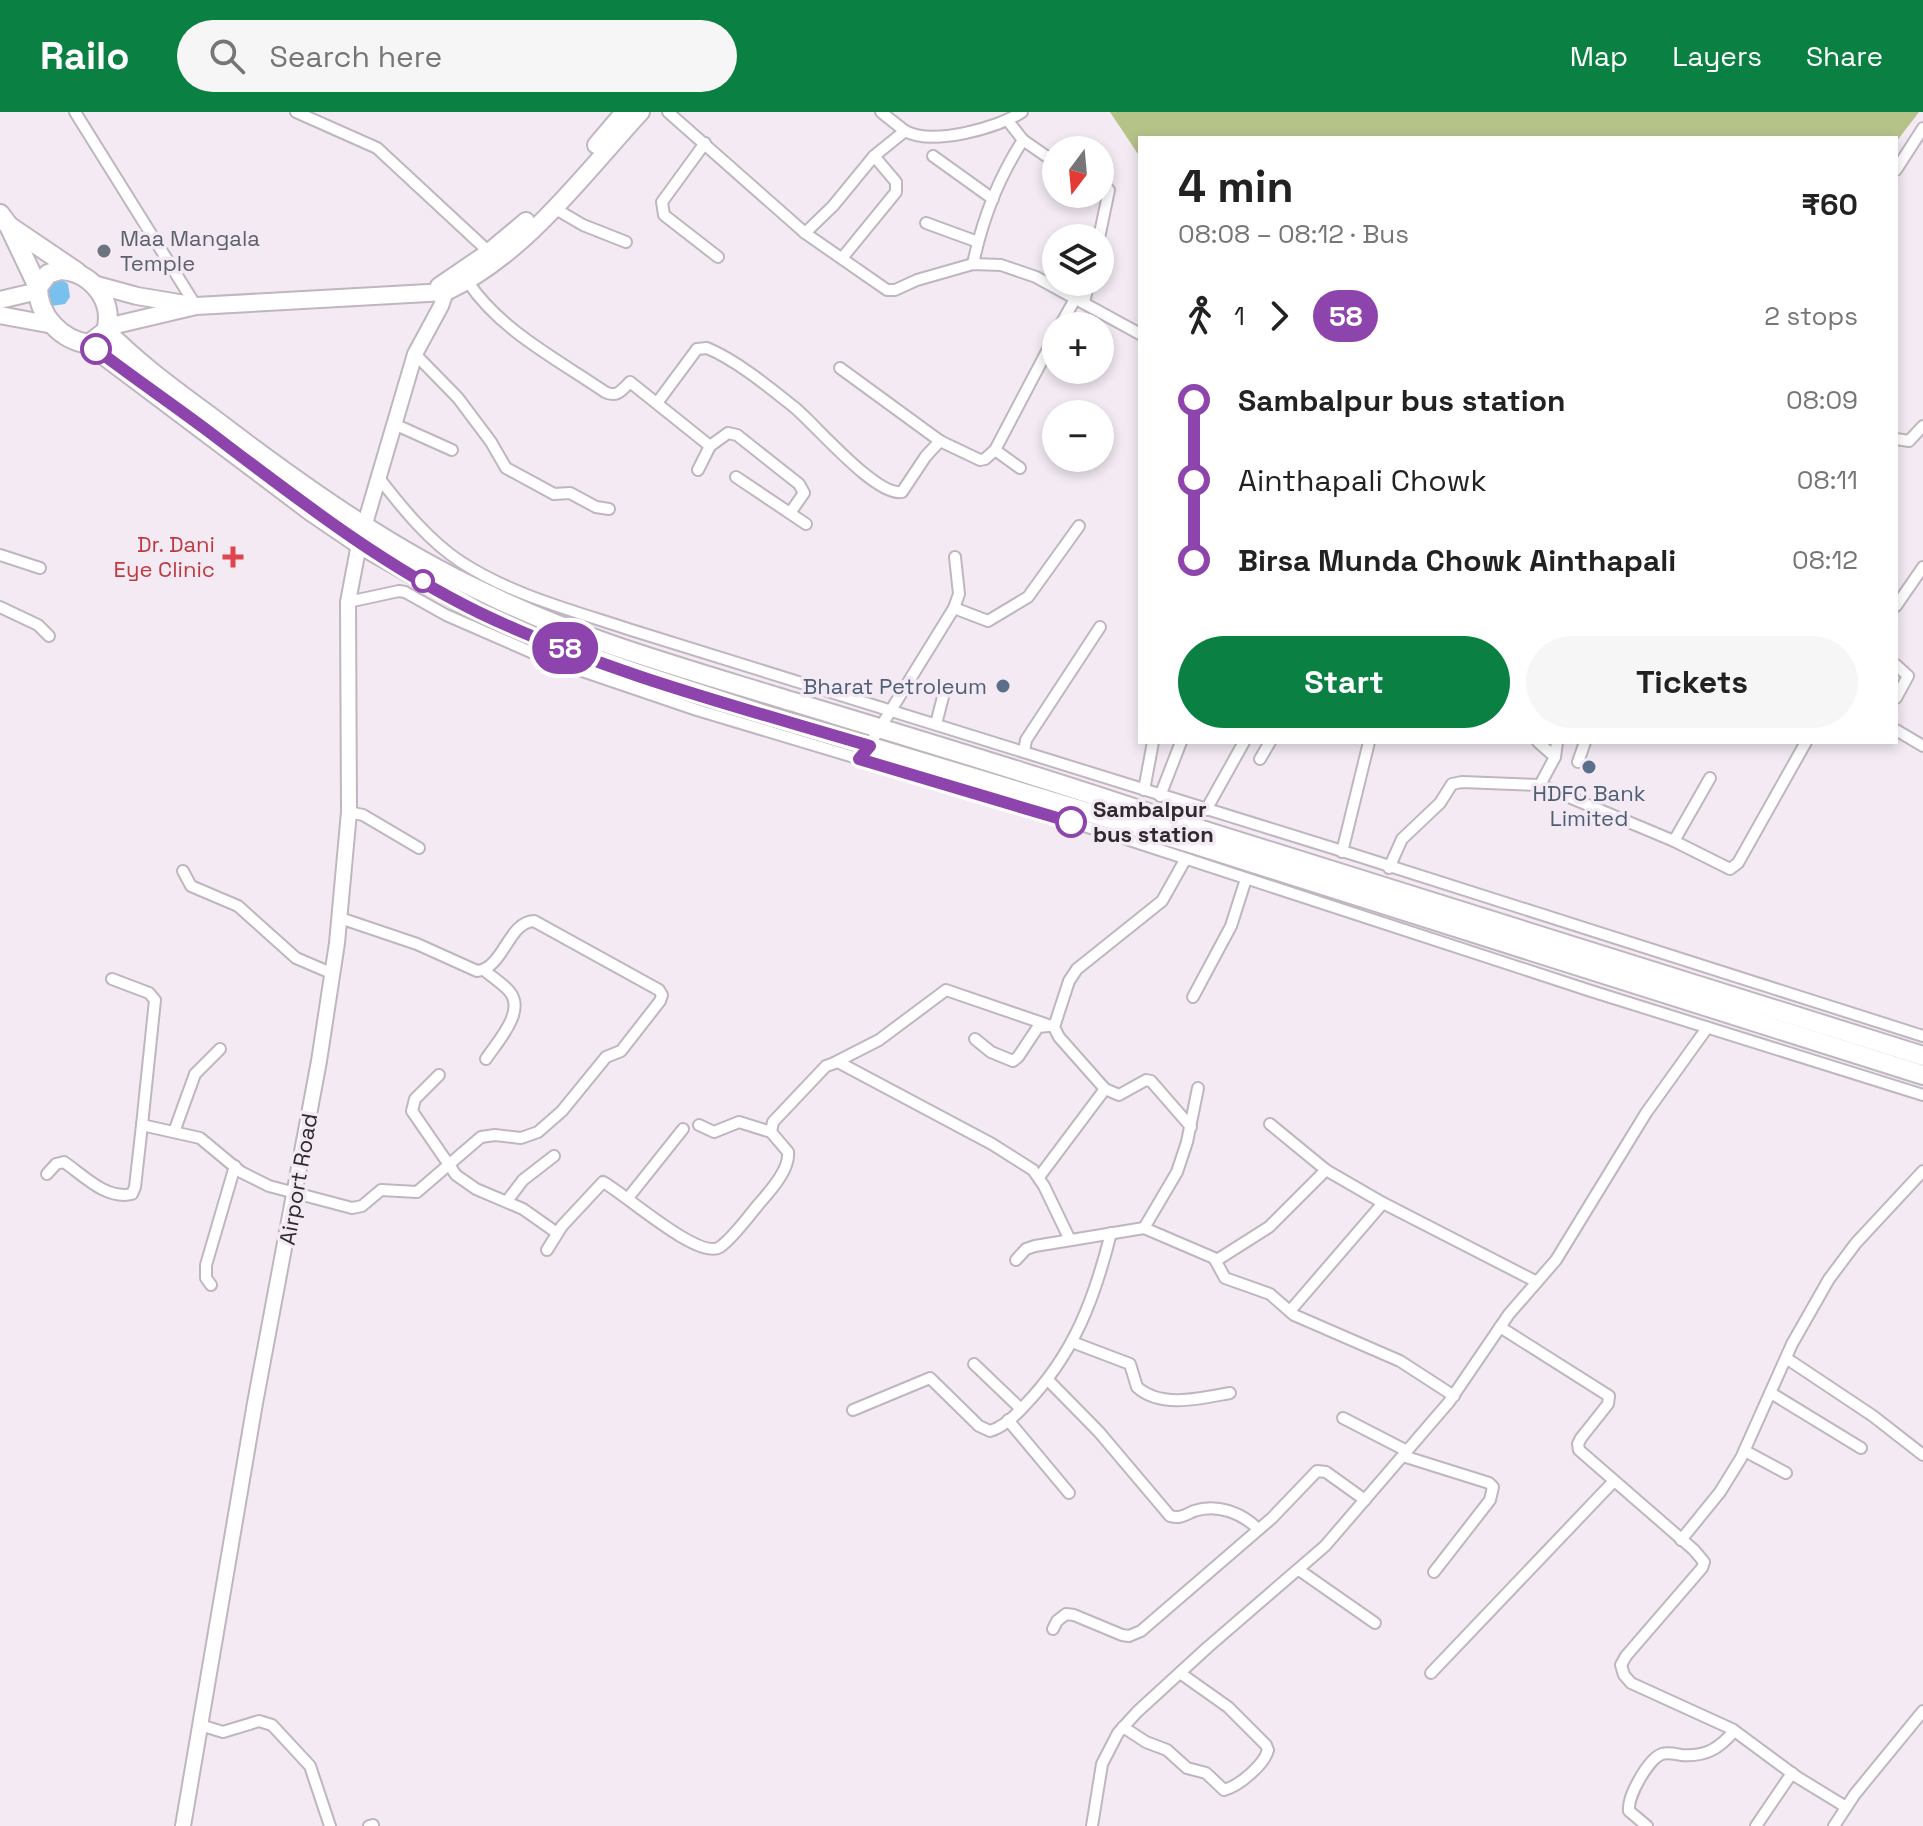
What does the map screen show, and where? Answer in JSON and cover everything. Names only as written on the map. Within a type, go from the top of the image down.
[{"type":"highway","points":[[5,220],[93,284],[108,313],[106,329],[89,344]]},
{"type":"highway","points":[[5,220],[38,289],[42,307],[53,325],[71,339],[89,344],[312,512],[489,596],[608,643],[1030,773],[1923,1056]]},
{"type":"highway","points":[[38,289],[48,274],[60,270],[77,272]]},
{"type":"highway","points":[[106,329],[148,371],[281,470],[362,536],[479,612],[537,638],[865,752],[1190,843],[1923,1075]]},
{"type":"main road","points":[[448,286],[546,202],[624,112]]},
{"type":"main road","points":[[106,329],[196,306],[428,293],[468,282],[513,248],[554,208],[641,112]]},
{"type":"main road","points":[[93,284],[137,296],[196,306]]},
{"type":"main road","name":"Airport Road","points":[[183,1826],[319,1061],[340,918],[349,812],[348,602],[362,536],[415,354],[448,286]]},
{"type":"main road","points":[[0,300],[38,289]]},
{"type":"main road","points":[[0,315],[53,325]]},
{"type":"street","points":[[75,112],[196,306]]},
{"type":"street","points":[[296,112],[377,148],[489,252]]},
{"type":"street","points":[[668,112],[805,233],[887,290],[973,264],[1001,265],[1024,273],[1138,333]]},
{"type":"street","points":[[881,112],[911,135],[953,135],[977,131],[1008,121],[1022,112]]},
{"type":"street","points":[[1008,121],[1023,140],[1042,153]]},
{"type":"street","points":[[1898,167],[1923,128]]},
{"type":"street","points":[[805,233],[833,206],[874,156],[905,131]]},
{"type":"street","points":[[973,264],[993,199],[1011,158],[1023,140]]},
{"type":"street","points":[[705,143],[662,202],[661,210],[718,257]]},
{"type":"street","points":[[843,257],[896,192],[896,182],[874,156]]},
{"type":"street","points":[[933,156],[993,199]]},
{"type":"street","points":[[554,208],[583,225],[626,242]]},
{"type":"street","points":[[926,223],[978,242]]},
{"type":"street","points":[[468,282],[502,322],[605,392],[619,394],[630,382],[710,446]]},
{"type":"street","points":[[1071,312],[1082,296]]},
{"type":"street","points":[[657,403],[697,349],[707,348],[796,408],[837,451],[889,491],[902,492],[940,441]]},
{"type":"street","points":[[415,354],[458,398],[506,468],[554,494],[570,493],[596,507],[609,509]]},
{"type":"street","points":[[840,368],[940,441],[980,460],[995,450],[1042,361]]},
{"type":"street","points":[[394,424],[452,450]]},
{"type":"street","points":[[1898,439],[1909,441],[1923,426]]},
{"type":"street","points":[[698,470],[710,446],[728,433],[737,435],[799,484],[804,493],[790,513]]},
{"type":"street","points":[[995,450],[1020,468]]},
{"type":"street","points":[[736,477],[806,524]]},
{"type":"street","points":[[379,478],[409,517],[459,561],[509,589],[1923,1036]]},
{"type":"street","points":[[954,608],[988,621],[1028,597],[1079,526]]},
{"type":"street","points":[[0,555],[40,568]]},
{"type":"street","points":[[865,752],[954,608],[959,594],[955,557]]},
{"type":"street","points":[[1898,603],[1923,567]]},
{"type":"street","points":[[348,602],[405,592],[446,615],[547,659],[697,710],[865,752],[1185,860],[1923,1095]]},
{"type":"street","points":[[0,607],[38,625],[49,636]]},
{"type":"street","points":[[1024,752],[1026,740],[1100,627]]},
{"type":"street","points":[[1898,667],[1908,676],[1898,694]]},
{"type":"street","points":[[936,724],[945,689]]},
{"type":"street","points":[[1898,731],[1923,746]]},
{"type":"street","points":[[1144,790],[1153,744]]},
{"type":"street","points":[[1160,796],[1180,744]]},
{"type":"street","points":[[1206,810],[1243,744]]},
{"type":"street","points":[[1260,759],[1269,744]]},
{"type":"street","points":[[1342,852],[1369,744]]},
{"type":"street","points":[[1540,744],[1555,757]]},
{"type":"street","points":[[1540,785],[1555,757],[1557,744]]},
{"type":"street","points":[[1578,762],[1584,744]]},
{"type":"street","points":[[1389,868],[1402,839],[1435,809],[1452,784],[1462,782],[1540,785],[1674,841],[1725,868],[1734,867],[1805,744]]},
{"type":"street","points":[[1674,841],[1710,778]]},
{"type":"street","points":[[349,812],[363,815],[419,848]]},
{"type":"street","points":[[1054,1027],[1069,981],[1077,969],[1162,901],[1185,860]]},
{"type":"street","points":[[183,871],[191,886],[247,911],[296,958],[331,973]]},
{"type":"street","points":[[1193,997],[1231,926],[1246,879]]},
{"type":"street","points":[[340,918],[417,944],[472,969],[484,970],[510,992],[515,1006],[511,1019],[486,1059]]},
{"type":"street","points":[[147,1126],[200,1138],[255,1180],[352,1208],[381,1190],[417,1192],[481,1137],[521,1138],[538,1132],[562,1111],[606,1057],[621,1051],[657,1006],[662,995],[659,990],[534,921],[524,923],[484,970]]},
{"type":"street","points":[[47,1174],[56,1164],[64,1162],[96,1185],[123,1195],[132,1194],[147,1126],[155,1000],[149,993],[112,979]]},
{"type":"street","points":[[771,1132],[777,1116],[826,1066],[879,1040],[946,990],[1054,1027],[1059,1037],[1105,1089],[1119,1095],[1146,1080],[1151,1081],[1191,1127]]},
{"type":"street","points":[[975,1039],[991,1052],[1013,1061],[1038,1027],[1054,1027]]},
{"type":"street","points":[[1092,1826],[1102,1764],[1123,1727],[1325,1546],[1454,1396],[1500,1327],[1556,1260],[1646,1113],[1707,1028]]},
{"type":"street","points":[[174,1132],[195,1074],[220,1049]]},
{"type":"street","points":[[834,1063],[844,1065],[1021,1161],[1039,1177],[1070,1240]]},
{"type":"street","points":[[439,1075],[415,1099],[412,1111],[447,1165],[476,1189],[507,1201],[557,1233]]},
{"type":"street","points":[[1144,1228],[1177,1172],[1191,1127],[1198,1088]]},
{"type":"street","points":[[1039,1177],[1105,1089]]},
{"type":"street","points":[[547,1250],[557,1233],[603,1182],[682,1237],[698,1246],[717,1248],[758,1205],[786,1167],[788,1152],[771,1132],[739,1122],[714,1132],[699,1125]]},
{"type":"street","points":[[1270,1124],[1326,1170],[1383,1203],[1537,1282]]},
{"type":"street","points":[[628,1198],[683,1129]]},
{"type":"street","points":[[507,1201],[523,1180],[554,1156]]},
{"type":"street","points":[[211,1285],[206,1278],[206,1265],[235,1166]]},
{"type":"street","points":[[1217,1260],[1278,1219],[1326,1170]]},
{"type":"street","points":[[1681,1540],[1720,1492],[1745,1451],[1786,1358],[1837,1268],[1923,1171]]},
{"type":"street","points":[[1290,1311],[1383,1203]]},
{"type":"street","points":[[1016,1260],[1026,1249],[1035,1246],[1144,1228],[1217,1260],[1225,1278],[1270,1294],[1304,1321],[1335,1331],[1400,1361],[1454,1396]]},
{"type":"street","points":[[853,1410],[930,1378],[984,1429],[995,1429],[1021,1409],[1048,1380],[1072,1342],[1094,1295],[1111,1233]]},
{"type":"street","points":[[1500,1327],[1609,1396],[1608,1404],[1578,1444],[1582,1454],[1704,1562],[1626,1656],[1621,1665],[1624,1675],[1640,1688],[1716,1720],[1846,1807]]},
{"type":"street","points":[[1072,1342],[1130,1364],[1137,1387],[1148,1394],[1187,1400],[1230,1393]]},
{"type":"street","points":[[1786,1358],[1873,1416],[1923,1455]]},
{"type":"street","points":[[974,1364],[1021,1409]]},
{"type":"street","points":[[1048,1380],[1099,1432],[1170,1516],[1180,1517],[1205,1508],[1226,1511],[1240,1514],[1258,1529]]},
{"type":"street","points":[[1771,1393],[1861,1448]]},
{"type":"street","points":[[1343,1418],[1405,1454],[1493,1487],[1490,1500],[1434,1572]]},
{"type":"street","points":[[1008,1420],[1069,1493]]},
{"type":"street","points":[[1745,1451],[1786,1473]]},
{"type":"street","points":[[1053,1629],[1066,1614],[1122,1635],[1135,1635],[1258,1529],[1317,1471],[1326,1472],[1365,1500]]},
{"type":"street","points":[[1431,1673],[1614,1481]]},
{"type":"street","points":[[1299,1570],[1375,1623]]},
{"type":"street","points":[[1123,1727],[1167,1750],[1187,1768],[1206,1773],[1224,1790],[1232,1787],[1263,1760],[1268,1750],[1266,1745],[1228,1707],[1180,1673]]},
{"type":"street","points":[[1834,1826],[1923,1711]]},
{"type":"street","points":[[200,1725],[223,1732],[259,1721],[272,1725],[310,1766],[330,1826]]},
{"type":"street","points":[[1647,1826],[1629,1811],[1628,1802],[1656,1758],[1670,1753],[1705,1754],[1724,1742],[1734,1731]]},
{"type":"street","points":[[1756,1826],[1792,1773]]},
{"type":"green space","points":[[1110,112],[1919,112],[1898,139],[1898,136],[1138,136],[1138,154]]},
{"type":"water","points":[[60,278],[68,284],[70,297],[65,304],[51,306],[43,286]]},
{"type":"bus line","name":"58","points":[[96,349],[312,512],[388,562],[479,612],[537,638],[630,671],[870,746],[859,759],[1071,822]]},
{"type":"place","name":"Maa Mangala Temple","points":[[104,251]]},
{"type":"place","name":"Dr. Dani Eye Clinic","points":[[233,557]]},
{"type":"place","name":"Bharat Petroleum","points":[[1003,686]]},
{"type":"place","name":"HDFC Bank Limited","points":[[1589,767]]},
{"type":"place","name":"Sambalpur bus station","points":[[1071,822]]}]
